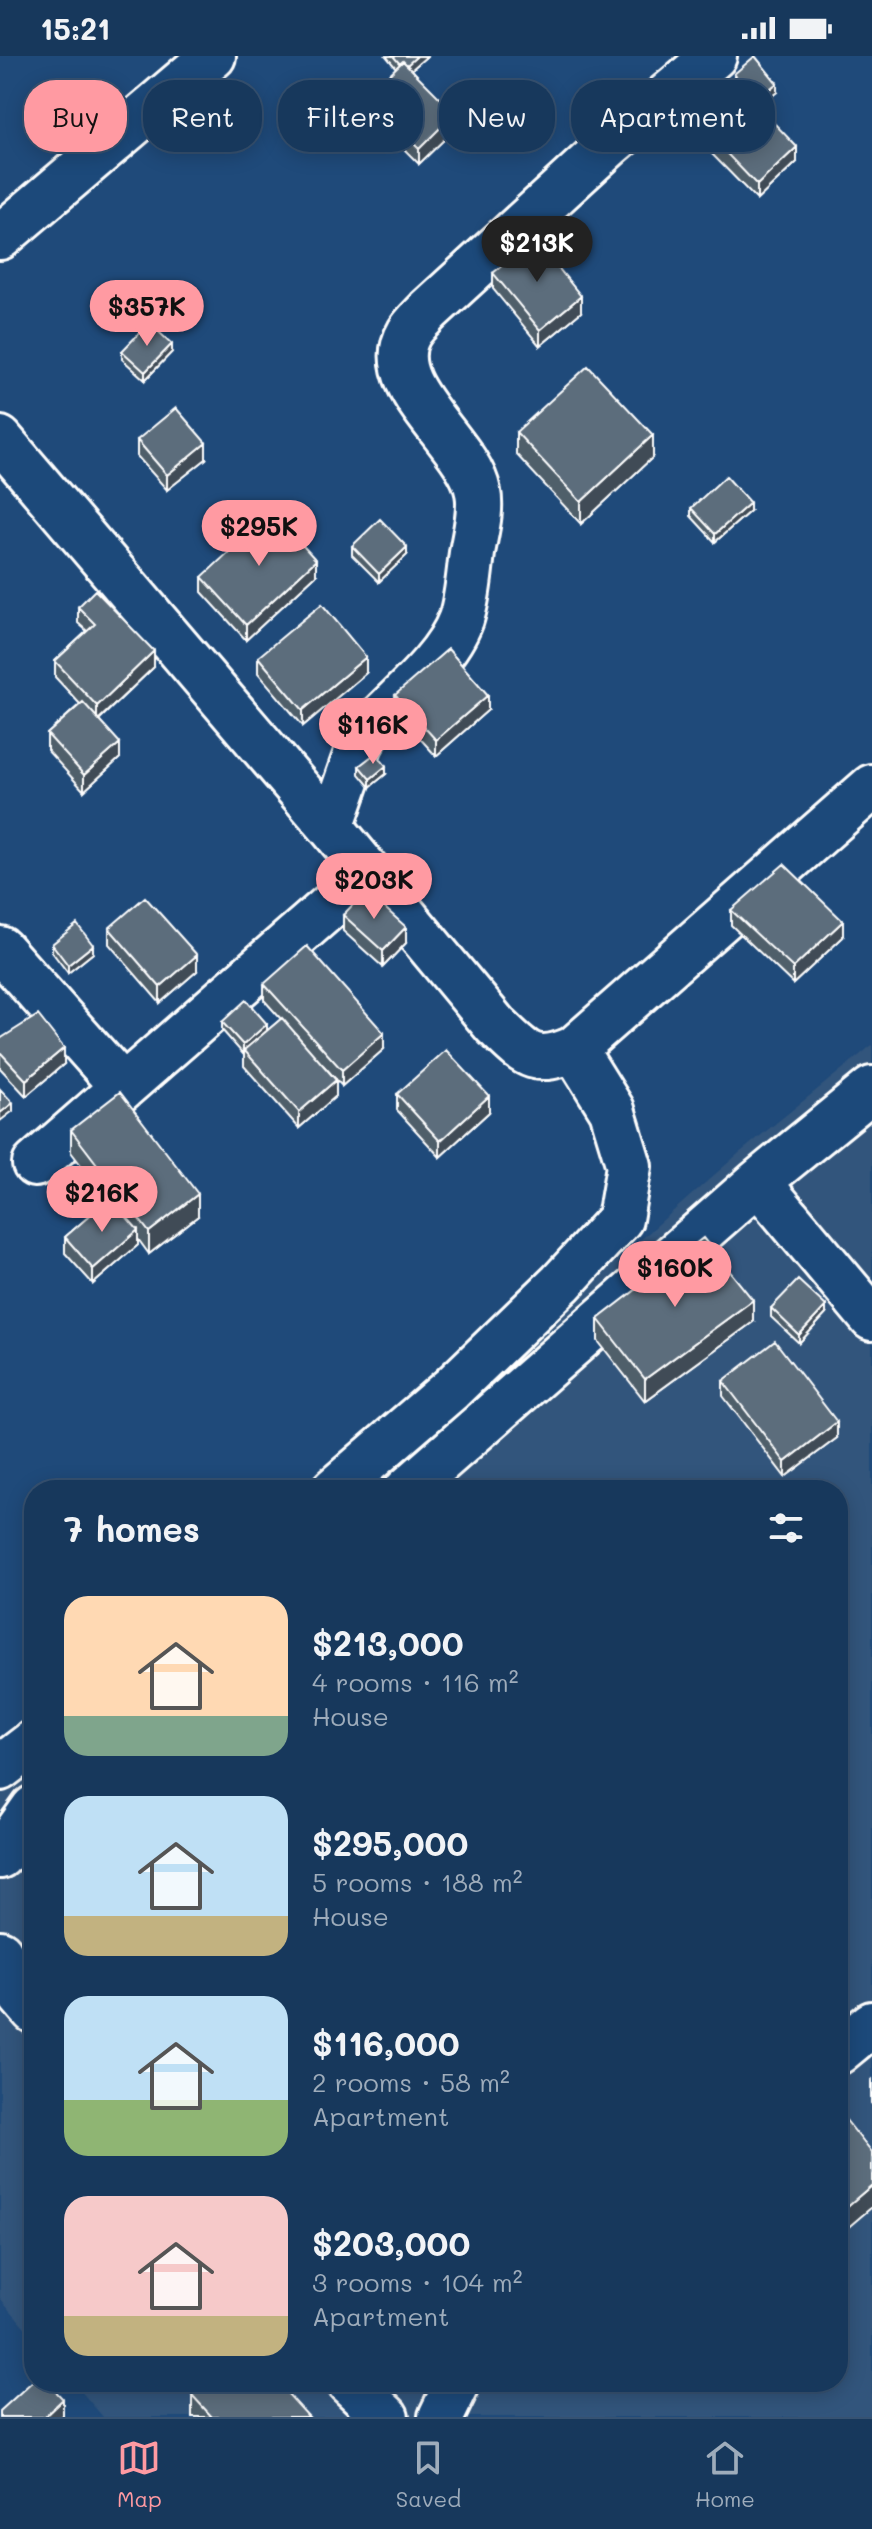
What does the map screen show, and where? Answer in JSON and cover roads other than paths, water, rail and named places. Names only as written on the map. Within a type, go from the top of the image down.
[{"type":"street","points":[[0,237],[213,56]]},
{"type":"street","points":[[331,827],[360,744],[368,730],[447,647],[467,600],[479,496],[475,478],[464,459],[408,384],[403,352],[409,333],[429,310],[609,145],[714,56]]},
{"type":"street","points":[[0,439],[331,827],[495,1025],[525,1053],[543,1059],[574,1049],[872,787]]},
{"type":"street","points":[[35,1164],[368,873]]},
{"type":"street","points":[[0,949],[122,1086]]},
{"type":"street","points":[[346,1480],[451,1389],[561,1283],[620,1219],[629,1166],[612,1110],[574,1049]]},
{"type":"street","points":[[418,1480],[758,1182],[872,1089]]},
{"type":"street","points":[[758,1182],[872,1318]]},
{"type":"street","points":[[0,1768],[24,1750]]},
{"type":"street","points":[[0,1856],[24,1822]]},
{"type":"street","points":[[0,1953],[24,1999]]},
{"type":"street","points":[[848,2044],[872,2024]]},
{"type":"street","points":[[360,2392],[386,2417]]},
{"type":"street","points":[[441,2417],[453,2392]]}]
